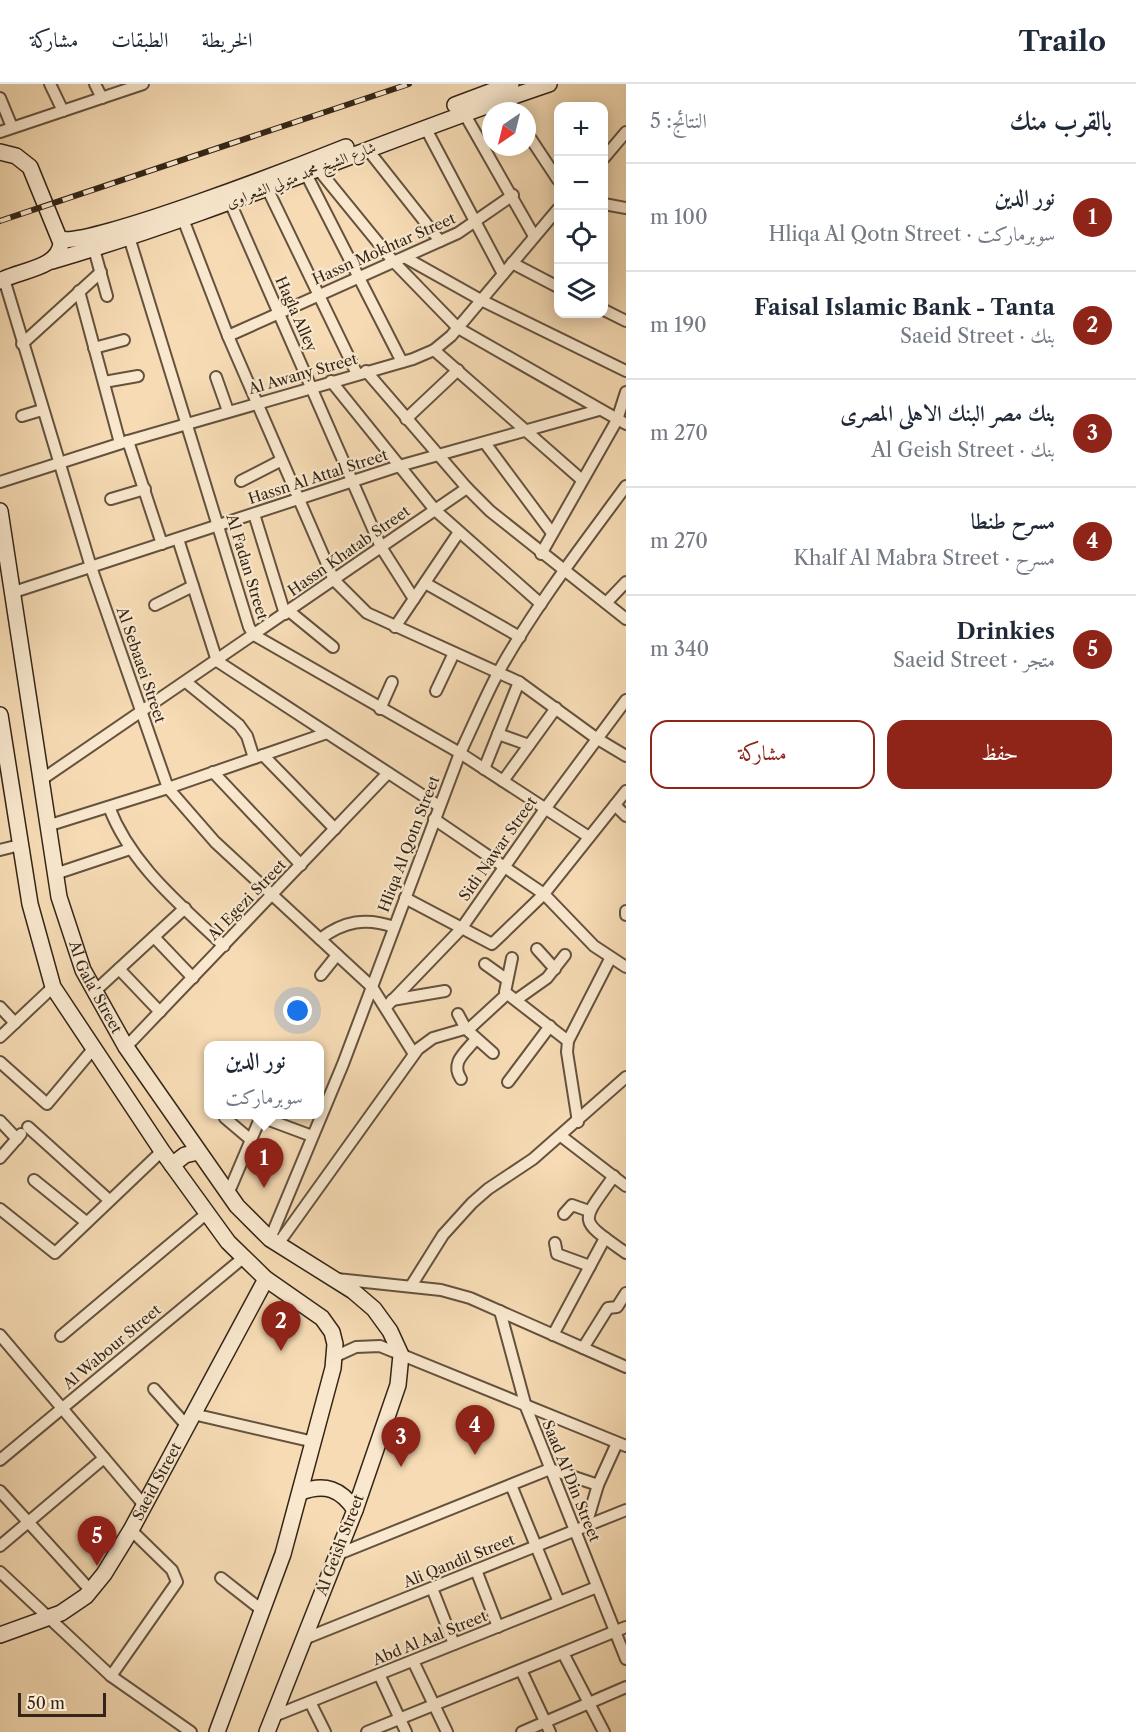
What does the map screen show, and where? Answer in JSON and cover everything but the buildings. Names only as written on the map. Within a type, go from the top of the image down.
[{"type":"main road","name":"شارع الشيخ محمد متولي الشعراوى","points":[[60,239],[76,240],[178,208],[303,164],[511,84]]},
{"type":"main road","name":"شارع الشيخ محمد متولي الشعراوى","points":[[514,102],[549,84]]},
{"type":"main road","name":"شارع الشيخ محمد متولي الشعراوى","points":[[52,261],[183,219],[312,172],[425,127],[464,113],[482,110]]},
{"type":"main road","points":[[0,152],[16,156],[30,167],[60,239],[60,251],[52,261],[2,280]]},
{"type":"main road","name":"Al Gala' Street","points":[[0,511],[55,874],[65,922],[94,992],[126,1047],[198,1152],[247,1218],[274,1242],[353,1292],[374,1309],[390,1331],[401,1354]]},
{"type":"main road","name":"Al Gala' Street","points":[[0,715],[6,795],[20,845],[36,930],[53,987],[206,1214],[243,1258],[266,1279],[322,1318],[332,1332],[334,1357]]},
{"type":"main road","points":[[160,1147],[172,1138],[180,1126]]},
{"type":"main road","points":[[172,1165],[184,1155],[198,1152]]},
{"type":"main road","name":"Saeid Street","points":[[0,1635],[48,1619],[74,1606],[91,1591],[131,1530],[266,1279]]},
{"type":"main road","name":"Al Geish Street","points":[[267,1732],[355,1510],[398,1385],[401,1354]]},
{"type":"main road","points":[[217,1732],[263,1611],[301,1492],[334,1357]]},
{"type":"main road","points":[[301,1492],[316,1487],[332,1488],[346,1497],[355,1510]]},
{"type":"street","points":[[50,84],[63,111]]},
{"type":"street","points":[[95,84],[102,98]]},
{"type":"street","points":[[0,132],[143,84]]},
{"type":"street","points":[[0,98],[12,127]]},
{"type":"street","points":[[464,113],[513,195],[534,236]]},
{"type":"street","points":[[425,127],[502,274]]},
{"type":"street","points":[[605,156],[626,132]]},
{"type":"street","points":[[536,147],[554,174]]},
{"type":"street","points":[[368,150],[440,241]]},
{"type":"street","points":[[312,172],[458,328],[622,422]]},
{"type":"street","points":[[312,172],[359,277],[402,362]]},
{"type":"street","points":[[267,188],[319,295],[361,372],[467,488],[541,554],[626,619]]},
{"type":"street","name":"Hassn Mokhtar Street","points":[[228,336],[393,261],[406,258],[474,224],[513,195]]},
{"type":"street","name":"Hagla Alley","points":[[230,202],[381,547],[414,599]]},
{"type":"street","points":[[608,205],[626,208]]},
{"type":"street","name":"Al Awany Street","points":[[0,482],[124,442],[402,362],[434,350],[458,328],[557,210]]},
{"type":"street","points":[[183,219],[256,403],[334,580],[361,608],[395,627],[519,682],[596,738],[626,755]]},
{"type":"street","name":"Al Fadan Street","points":[[129,237],[249,627],[254,635],[460,753],[589,837]]},
{"type":"street","points":[[94,249],[108,296]]},
{"type":"street","points":[[406,258],[481,300],[626,371]]},
{"type":"street","points":[[512,263],[554,285]]},
{"type":"street","points":[[22,344],[101,272]]},
{"type":"street","name":"Al Sebaaei Street","points":[[2,280],[91,567],[168,788],[215,842],[389,1003],[414,1054]]},
{"type":"street","points":[[79,291],[104,382],[124,442],[145,489],[162,544]]},
{"type":"street","points":[[608,312],[626,321]]},
{"type":"street","points":[[94,348],[124,340]]},
{"type":"street","points":[[434,350],[582,480]]},
{"type":"street","points":[[406,419],[458,370]]},
{"type":"street","points":[[104,382],[138,376]]},
{"type":"street","points":[[216,377],[228,411]]},
{"type":"street","points":[[331,381],[435,510],[541,604]]},
{"type":"street","points":[[541,554],[582,480],[622,422],[626,392]]},
{"type":"street","points":[[22,416],[42,410]]},
{"type":"street","name":"Hassn Al Attal Street","points":[[14,592],[254,514],[296,498],[399,466],[528,432],[599,410]]},
{"type":"street","points":[[485,443],[552,533]]},
{"type":"street","points":[[241,481],[280,460]]},
{"type":"street","name":"Hliqa Al Qotn Street","points":[[324,1097],[372,987],[460,753],[499,672],[563,571],[626,486]]},
{"type":"street","name":"Hassn Khatab Street","points":[[41,780],[141,714],[467,488]]},
{"type":"street","points":[[111,499],[145,489]]},
{"type":"street","points":[[254,514],[287,612],[333,646]]},
{"type":"street","points":[[395,627],[459,532]]},
{"type":"street","points":[[178,539],[217,661],[439,806]]},
{"type":"street","points":[[606,603],[626,582]]},
{"type":"street","points":[[424,583],[520,637]]},
{"type":"street","points":[[155,605],[193,586]]},
{"type":"street","points":[[436,691],[454,653]]},
{"type":"street","points":[[186,682],[239,725],[258,757],[335,829]]},
{"type":"street","points":[[380,709],[392,682]]},
{"type":"street","points":[[484,769],[519,682]]},
{"type":"street","name":"Sidi Nawar Street","points":[[389,1003],[461,930],[545,809],[626,700]]},
{"type":"street","points":[[503,782],[556,708]]},
{"type":"street","points":[[47,826],[168,788],[327,733]]},
{"type":"street","points":[[498,734],[529,745]]},
{"type":"street","points":[[213,772],[301,865]]},
{"type":"street","name":"Al Egezi Street","points":[[126,1047],[388,773]]},
{"type":"street","points":[[405,898],[461,930],[487,943],[494,943],[544,894],[626,791]]},
{"type":"street","points":[[615,805],[626,816]]},
{"type":"street","points":[[109,807],[130,849],[224,946]]},
{"type":"street","points":[[434,819],[544,894],[594,946],[626,967]]},
{"type":"street","points":[[0,850],[20,845]]},
{"type":"street","points":[[55,874],[130,849]]},
{"type":"street","points":[[94,992],[185,908]]},
{"type":"street","points":[[320,939],[347,923],[363,921],[394,927]]},
{"type":"street","points":[[154,937],[193,978]]},
{"type":"street","points":[[537,949],[555,969]]},
{"type":"street","points":[[321,975],[337,955]]},
{"type":"street","points":[[274,1242],[414,1054],[427,1040],[466,1029],[511,997],[537,987],[565,955]]},
{"type":"street","points":[[512,958],[504,989],[568,1041]]},
{"type":"street","points":[[578,1122],[567,1052],[568,1041],[610,958]]},
{"type":"street","points":[[485,964],[506,979]]},
{"type":"street","points":[[119,969],[160,1012]]},
{"type":"street","points":[[0,1037],[53,987]]},
{"type":"street","points":[[389,1003],[445,991]]},
{"type":"street","points":[[1,1006],[15,1023]]},
{"type":"street","points":[[458,1014],[466,1029],[493,1053]]},
{"type":"street","points":[[508,1083],[533,1040],[550,1026]]},
{"type":"street","points":[[461,1079],[456,1065],[476,1039]]},
{"type":"street","points":[[0,1062],[47,1104],[94,1048]]},
{"type":"street","points":[[411,1286],[443,1236],[472,1203],[561,1136],[626,1077]]},
{"type":"street","points":[[226,1119],[251,1140]]},
{"type":"street","points":[[228,1194],[260,1119]]},
{"type":"street","points":[[269,1119],[312,1136]]},
{"type":"street","name":"Hliqa Al Qotn Street","points":[[274,1242],[317,1119]]},
{"type":"street","points":[[0,1121],[22,1133],[109,1200]]},
{"type":"street","points":[[0,1158],[22,1133]]},
{"type":"street","points":[[561,1136],[626,1185]]},
{"type":"street","points":[[0,1209],[55,1253],[160,1147]]},
{"type":"street","points":[[614,1176],[589,1211],[588,1222],[592,1229],[626,1253]]},
{"type":"street","points":[[34,1180],[86,1222]]},
{"type":"street","points":[[564,1214],[572,1205],[589,1211]]},
{"type":"street","points":[[61,1336],[206,1214]]},
{"type":"street","points":[[553,1335],[605,1238]]},
{"type":"street","points":[[555,1243],[557,1254],[590,1266]]},
{"type":"street","name":"Al Wabour Street","points":[[1,1456],[62,1409],[243,1258]]},
{"type":"street","points":[[330,1278],[411,1286],[470,1298],[626,1367]]},
{"type":"street","points":[[583,1348],[608,1308],[617,1307],[626,1293]]},
{"type":"street","name":"Saad Al Din Street","points":[[500,1311],[526,1407],[550,1469],[580,1527],[597,1587],[626,1659]]},
{"type":"street","points":[[0,1335],[144,1505]]},
{"type":"street","points":[[334,1357],[344,1351],[368,1345],[401,1354],[526,1407],[622,1444],[598,1485],[580,1527]]},
{"type":"street","points":[[154,1389],[190,1420],[314,1442]]},
{"type":"street","points":[[0,1546],[104,1458]]},
{"type":"street","points":[[336,1555],[550,1469],[598,1485]]},
{"type":"street","points":[[511,1485],[559,1602]]},
{"type":"street","points":[[0,1491],[91,1591]]},
{"type":"street","name":"Ali Qandil Street","points":[[303,1639],[626,1510]]},
{"type":"street","points":[[111,1676],[177,1582],[172,1570],[131,1530]]},
{"type":"street","points":[[476,1570],[498,1627]]},
{"type":"street","points":[[0,1572],[111,1676],[191,1732]]},
{"type":"street","points":[[221,1578],[263,1611]]},
{"type":"street","name":"Abd Al Aal Street","points":[[274,1716],[597,1587]]},
{"type":"street","points":[[432,1588],[454,1644]]},
{"type":"street","points":[[367,1732],[626,1627]]},
{"type":"street","points":[[563,1653],[604,1732]]},
{"type":"street","points":[[413,1661],[447,1732]]},
{"type":"street","points":[[521,1670],[547,1727]]},
{"type":"street","points":[[379,1674],[406,1732]]},
{"type":"street","points":[[522,1732],[547,1727],[589,1703],[626,1687]]},
{"type":"street","points":[[310,1702],[325,1732]]},
{"type":"railway","points":[[0,221],[409,84]]},
{"type":"place","name":"نور الدين","points":[[264,1188]]},
{"type":"place","name":"Faisal Islamic Bank - Tanta","points":[[281,1351]]},
{"type":"place","name":"مسرح طنطا","points":[[475,1455]]},
{"type":"place","name":"بنك مصر البنك الاهلى المصرى","points":[[401,1467]]},
{"type":"place","name":"Drinkies","points":[[97,1566]]}]
